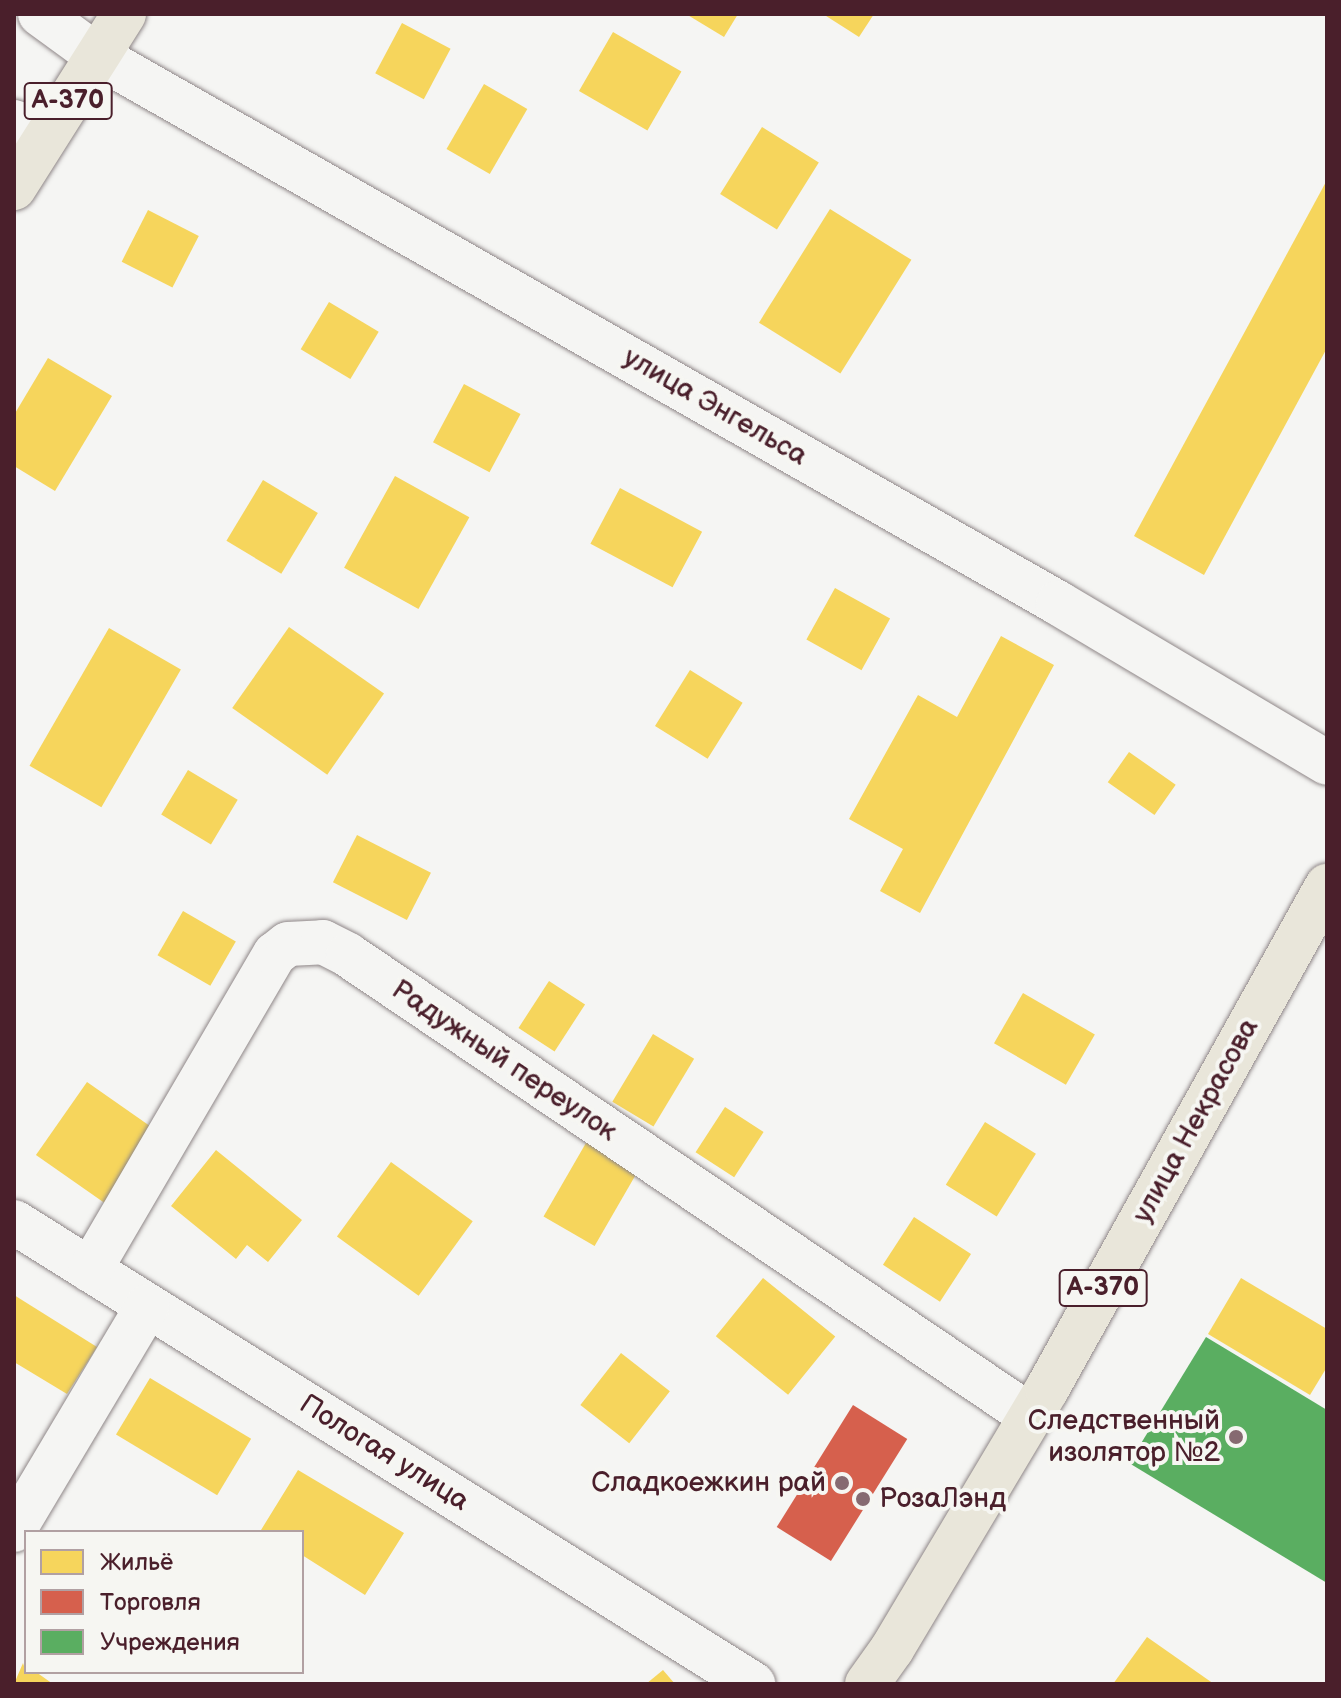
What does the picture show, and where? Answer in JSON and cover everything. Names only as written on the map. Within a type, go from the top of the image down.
[{"type":"highway","name":"А-370","points":[[14,188],[30,127],[99,57],[124,14]]},
{"type":"highway","name":"улица Некрасова","points":[[867,1684],[892,1649],[1029,1415],[1327,886]]},
{"type":"street","name":"улица Энгельса","points":[[40,14],[99,57],[1058,603],[1327,763]]},
{"type":"street","points":[[86,14],[99,57]]},
{"type":"street","name":"Радужный переулок","points":[[90,1270],[275,954],[288,944],[323,942],[348,955],[1029,1415]]},
{"type":"street","name":"Пологая улица","points":[[14,1222],[753,1684]]},
{"type":"street","points":[[14,1530],[147,1307]]},
{"type":"building: Жильё","points":[[686,14],[738,14],[724,37]]},
{"type":"building: Жильё","points":[[823,14],[874,14],[859,37]]},
{"type":"building: Жильё","points":[[402,23],[451,49],[424,99],[375,73]]},
{"type":"building: Жильё","points":[[613,32],[681,72],[647,130],[579,91]]},
{"type":"building: Жильё","points":[[484,84],[527,109],[490,174],[446,149]]},
{"type":"building: Жильё","points":[[762,127],[819,163],[777,230],[720,194]]},
{"type":"building: Жильё","points":[[1327,180],[1327,348],[1204,575],[1134,536]]},
{"type":"building: Жильё","points":[[830,209],[911,260],[840,374],[759,323]]},
{"type":"building: Жильё","points":[[148,210],[199,236],[172,288],[122,262]]},
{"type":"building: Жильё","points":[[329,302],[379,332],[350,379],[301,349]]},
{"type":"building: Жильё","points":[[48,358],[112,396],[55,491],[14,466],[14,415]]},
{"type":"building: Жильё","points":[[464,384],[521,414],[490,472],[433,442]]},
{"type":"building: Жильё","points":[[395,476],[469,517],[418,609],[344,568]]},
{"type":"building: Жильё","points":[[263,480],[318,513],[281,574],[226,541]]},
{"type":"building: Жильё","points":[[620,488],[702,532],[673,587],[590,544]]},
{"type":"building: Жильё","points":[[835,588],[890,619],[861,670],[806,640]]},
{"type":"building: Жильё","points":[[289,627],[384,694],[327,775],[232,708]]},
{"type":"building: Жильё","points":[[109,628],[181,670],[101,807],[30,766]]},
{"type":"building: Жильё","points":[[1001,636],[1054,665],[920,913],[880,891],[903,849],[849,819],[918,695],[957,717]]},
{"type":"building: Жильё","points":[[690,670],[743,703],[708,759],[655,726]]},
{"type":"building: Жильё","points":[[1129,752],[1176,785],[1154,815],[1108,782]]},
{"type":"building: Жильё","points":[[188,770],[238,800],[211,844],[161,815]]},
{"type":"building: Жильё","points":[[357,835],[431,873],[407,920],[333,882]]},
{"type":"building: Жильё","points":[[183,911],[236,942],[210,986],[158,955]]},
{"type":"building: Жильё","points":[[549,981],[585,1004],[555,1051],[519,1028]]},
{"type":"building: Жильё","points":[[1023,993],[1095,1034],[1066,1085],[994,1043]]},
{"type":"building: Жильё","points":[[653,1034],[694,1059],[653,1126],[612,1102]]},
{"type":"building: Жильё","points":[[87,1082],[157,1131],[106,1204],[36,1155]]},
{"type":"building: Жильё","points":[[725,1107],[764,1132],[734,1177],[696,1152]]},
{"type":"building: Жильё","points":[[985,1122],[1036,1154],[997,1217],[946,1185]]},
{"type":"building: Жильё","points":[[590,1136],[641,1166],[595,1246],[544,1217]]},
{"type":"building: Жильё","points":[[216,1150],[302,1220],[268,1262],[247,1245],[236,1259],[171,1206]]},
{"type":"building: Жильё","points":[[391,1162],[473,1221],[419,1296],[337,1236]]},
{"type":"building: Жильё","points":[[914,1217],[971,1254],[940,1302],[883,1265]]},
{"type":"building: Жильё","points":[[763,1278],[835,1337],[788,1395],[716,1336]]},
{"type":"building: Жильё","points":[[1241,1278],[1327,1329],[1327,1367],[1310,1395],[1208,1334]]},
{"type":"building: Жильё","points":[[14,1295],[97,1347],[67,1394],[14,1362]]},
{"type":"building: Жильё","points":[[621,1353],[670,1391],[629,1443],[580,1405]]},
{"type":"building: Жильё","points":[[150,1378],[251,1439],[217,1495],[116,1435]]},
{"type":"building: Жильё","points":[[298,1470],[404,1533],[365,1595],[304,1556],[304,1530],[261,1530]]},
{"type":"building: Жильё","points":[[1147,1637],[1214,1684],[1113,1684]]},
{"type":"building: Жильё","points":[[23,1663],[24,1674],[39,1674],[53,1684],[14,1684]]},
{"type":"building: Жильё","points":[[663,1670],[675,1684],[646,1684]]},
{"type":"building: Торговля","name":"Сладкоежкин рай","points":[[853,1405],[907,1439],[831,1561],[777,1527]]},
{"type":"building: Учреждения","name":"Следственный изолятор №2","points":[[1206,1337],[1327,1410],[1327,1583],[1129,1463]]},
{"type":"place","name":"Следственный изолятор №2","points":[[1236,1437]]},
{"type":"place","name":"Сладкоежкин рай","points":[[842,1483]]},
{"type":"place","name":"РозаЛэнд","points":[[863,1499]]}]
